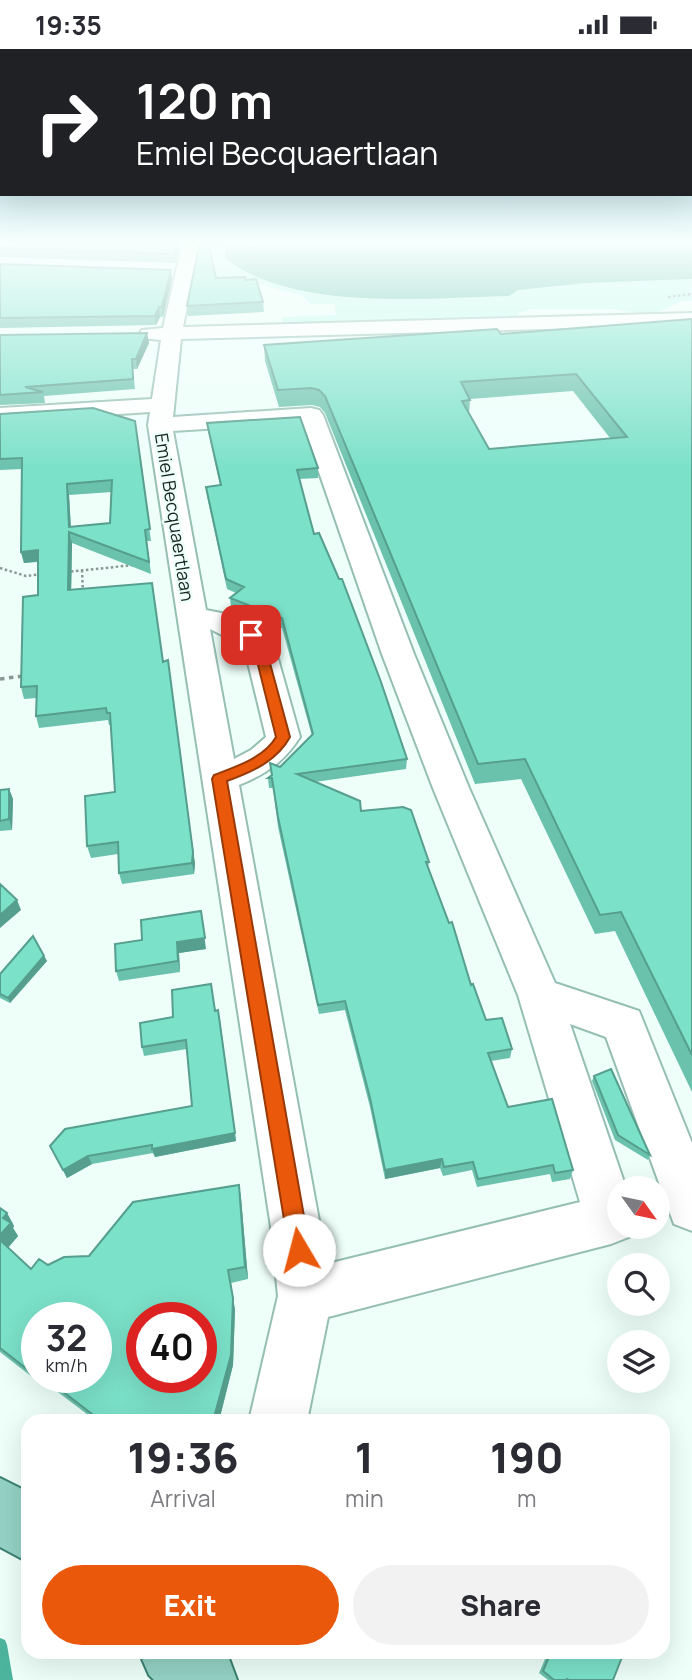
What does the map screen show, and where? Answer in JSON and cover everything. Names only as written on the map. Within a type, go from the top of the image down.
[{"type":"main road","points":[[0,1508],[21,1525]]},
{"type":"main road","points":[[181,1659],[204,1680]]},
{"type":"street","name":"Emiel Becquaertlaan","points":[[176,317],[160,415],[181,560],[296,1227],[305,1296],[280,1414]]},
{"type":"street","points":[[128,335],[173,327],[267,317]]},
{"type":"street","points":[[173,327],[692,319]]},
{"type":"street","points":[[0,415],[311,415],[451,788],[539,995],[611,1219],[305,1296]]},
{"type":"street","name":"Emiel Becquaertlaan","points":[[192,618],[215,620],[258,641],[283,737],[278,747],[248,768],[219,779]]},
{"type":"street","points":[[539,995],[623,1024],[692,1207]]},
{"type":"street","points":[[157,1680],[169,1659]]},
{"type":"path","points":[[60,573],[181,560]]},
{"type":"path","points":[[0,568],[26,576],[48,574]]},
{"type":"path","points":[[82,571],[84,601]]},
{"type":"path","points":[[0,679],[25,676]]},
{"type":"shaded area","points":[[283,317],[516,317],[514,320],[438,318],[412,322],[291,328],[289,323],[282,322]]},
{"type":"building","points":[[692,319],[692,1055],[621,912],[600,915],[525,759],[478,764],[325,396],[319,390],[311,388],[278,390],[264,345],[497,329],[501,334]],"holes":[[[576,374],[627,437],[489,449],[462,401],[470,400],[461,382]]]},
{"type":"building","points":[[147,333],[136,359],[132,359],[133,379],[25,387],[43,392],[0,395],[0,335]]},
{"type":"building","points":[[93,408],[135,421],[150,529],[145,530],[149,562],[69,532],[68,590],[152,583],[163,662],[168,660],[193,852],[192,863],[119,873],[118,842],[87,846],[85,796],[115,792],[110,713],[107,713],[106,708],[36,716],[37,686],[21,687],[23,597],[38,595],[38,550],[21,552],[22,458],[0,459],[0,414]],"holes":[[[112,480],[110,523],[69,527],[67,484]]]},
{"type":"building","points":[[300,417],[318,468],[297,470],[314,534],[319,533],[339,579],[342,579],[407,759],[297,774],[360,801],[361,811],[403,807],[411,810],[429,862],[426,862],[449,923],[452,922],[471,985],[473,984],[486,1020],[502,1018],[512,1049],[488,1053],[508,1107],[552,1099],[573,1170],[555,1173],[553,1165],[478,1179],[473,1162],[444,1167],[442,1159],[385,1170],[345,1001],[318,1005],[272,778],[268,778],[272,775],[270,763],[280,767],[313,734],[282,618],[230,598],[244,587],[226,579],[206,487],[221,485],[207,423]]},
{"type":"building","points":[[9,789],[9,819],[0,821],[0,790]]},
{"type":"building","points":[[0,884],[17,900],[0,915]]},
{"type":"building","points":[[201,911],[205,938],[177,942],[178,961],[116,971],[115,944],[142,940],[141,920]]},
{"type":"building","points":[[33,936],[44,956],[8,998],[0,994],[0,974]]},
{"type":"building","points":[[211,984],[215,1011],[218,1010],[235,1133],[152,1149],[152,1145],[88,1156],[63,1170],[50,1146],[65,1129],[192,1106],[186,1040],[142,1047],[140,1023],[173,1017],[172,990]]},
{"type":"building","points":[[611,1069],[650,1155],[618,1135],[594,1076]]},
{"type":"building","points":[[239,1185],[245,1267],[228,1270],[233,1298],[231,1355],[215,1414],[92,1414],[65,1393],[112,1393],[112,1302],[21,1302],[21,1364],[0,1348],[0,1240],[31,1269],[39,1259],[48,1265],[64,1257],[89,1256],[133,1202]]},
{"type":"building","points":[[0,1208],[7,1213],[3,1218],[11,1223],[0,1235]]},
{"type":"building","points":[[548,1659],[621,1659],[613,1680],[554,1680],[543,1671]]},
{"type":"waterway","points":[[0,1645],[5,1680]]},
{"type":"route","points":[[251,635],[258,641],[261,649],[283,737],[278,747],[248,768],[219,779],[299,1250]]}]
